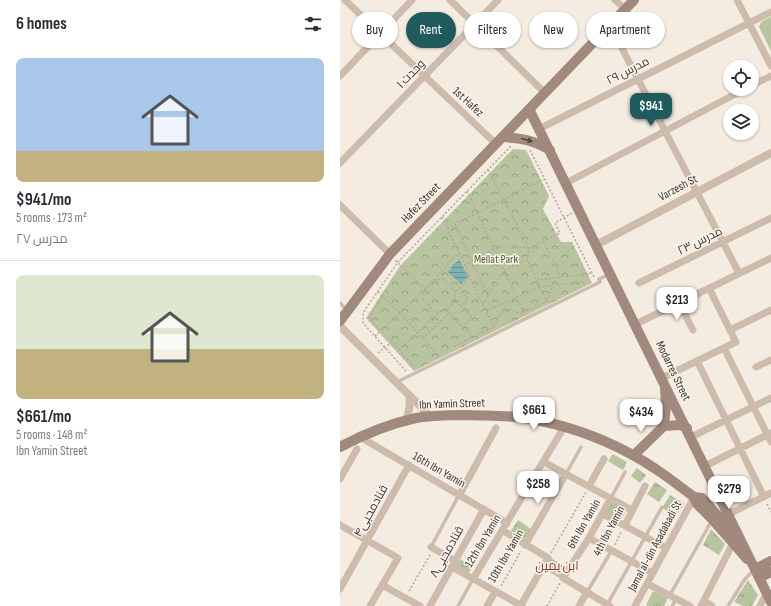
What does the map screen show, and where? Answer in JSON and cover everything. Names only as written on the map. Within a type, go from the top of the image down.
[{"type":"main road","name":"Hafez Street","points":[[340,321],[344,307],[390,254],[634,0]]},
{"type":"main road","name":"Modarres Street","points":[[529,109],[769,597]]},
{"type":"main road","points":[[499,141],[519,138],[537,143],[550,150]]},
{"type":"main road","points":[[662,378],[666,398],[664,426]]},
{"type":"main road","name":"Ibn Yamin Street","points":[[340,447],[387,426],[430,416],[497,416],[531,419],[564,427],[599,439],[634,455],[694,497]]},
{"type":"main road","points":[[634,455],[664,426],[680,425],[689,433]]},
{"type":"main road","points":[[340,438],[360,437]]},
{"type":"main road","points":[[694,497],[697,504],[733,543],[757,574]]},
{"type":"main road","points":[[694,497],[702,498],[719,516],[746,550]]},
{"type":"main road","points":[[757,574],[771,561]]},
{"type":"main road","points":[[757,574],[771,572]]},
{"type":"street","name":"1st Hafez","points":[[345,0],[357,12]]},
{"type":"street","points":[[398,15],[412,0]]},
{"type":"street","points":[[450,0],[464,14]]},
{"type":"street","name":"وحدت ۱","points":[[486,12],[498,0]]},
{"type":"street","points":[[616,0],[625,9]]},
{"type":"street","points":[[737,0],[771,66]]},
{"type":"street","name":"مدرس ۲۹","points":[[539,129],[771,12]]},
{"type":"street","name":"وحدت ۱","points":[[340,163],[464,34]]},
{"type":"street","points":[[340,76],[367,48]]},
{"type":"street","name":"1st Hafez","points":[[395,48],[424,76],[499,141]]},
{"type":"street","points":[[499,48],[545,93]]},
{"type":"street","points":[[622,48],[740,273]]},
{"type":"street","points":[[759,82],[771,76]]},
{"type":"street","points":[[566,183],[732,96]]},
{"type":"street","name":"Varzesh St","points":[[596,244],[771,153]]},
{"type":"street","points":[[340,205],[390,254]]},
{"type":"street","name":"مدرس ۲۳","points":[[639,283],[771,218]]},
{"type":"street","points":[[636,324],[771,258]]},
{"type":"street","points":[[662,378],[736,342],[709,288]]},
{"type":"street","points":[[679,303],[693,330]]},
{"type":"street","points":[[730,330],[771,310]]},
{"type":"street","points":[[340,326],[430,416]]},
{"type":"street","points":[[724,348],[769,434],[771,442]]},
{"type":"street","points":[[756,367],[771,360]]},
{"type":"street","points":[[697,361],[764,497]]},
{"type":"street","points":[[406,421],[410,408],[409,395]]},
{"type":"street","points":[[689,433],[726,420],[771,398]]},
{"type":"street","name":"12th Ibn Yamin","points":[[473,580],[564,427]]},
{"type":"street","points":[[460,494],[496,428]]},
{"type":"street","points":[[705,466],[769,434]]},
{"type":"street","name":"16th Ibn Yamin","points":[[360,437],[460,494],[507,523]]},
{"type":"street","points":[[340,478],[357,449]]},
{"type":"street","points":[[589,486],[604,459]]},
{"type":"street","points":[[544,462],[632,510]]},
{"type":"street","name":"قنادمحبی۴","points":[[340,589],[409,465]]},
{"type":"street","name":"10th Ibn Yamin","points":[[525,545],[566,474]]},
{"type":"street","name":"4th Ibn Yamin","points":[[625,525],[645,486]]},
{"type":"street","points":[[728,514],[771,493]]},
{"type":"street","name":"Jamal al-din Asadabadi St","points":[[635,606],[694,497]]},
{"type":"street","name":"6th Ibn Yamin","points":[[564,578],[589,538],[611,498]]},
{"type":"street","name":"قنادمحبی۸","points":[[430,606],[484,509]]},
{"type":"street","points":[[603,514],[666,548]]},
{"type":"street","points":[[340,526],[398,558],[370,606]]},
{"type":"street","points":[[502,530],[546,561],[564,578],[608,605]]},
{"type":"street","points":[[589,538],[653,573]]},
{"type":"street","points":[[712,606],[702,604],[733,543]]},
{"type":"street","points":[[432,548],[473,580],[518,605],[546,561]]},
{"type":"street","points":[[648,584],[690,606]]},
{"type":"street","points":[[382,585],[420,606]]},
{"type":"street","name":"10th Ibn Yamin","points":[[487,606],[496,592]]},
{"type":"street","name":"4th Ibn Yamin","points":[[579,606],[587,592]]},
{"type":"street","points":[[760,606],[769,597]]},
{"type":"lane","points":[[396,382],[600,282],[599,279],[611,274]]},
{"type":"lane","name":"10th Ibn Yamin","points":[[566,474],[581,447]]},
{"type":"lane","name":"6th Ibn Yamin","points":[[611,498],[625,472]]},
{"type":"lane","points":[[432,548],[460,494]]},
{"type":"lane","points":[[608,605],[662,507]]},
{"type":"lane","points":[[672,606],[673,597],[712,519]]},
{"type":"lane","name":"4th Ibn Yamin","points":[[587,592],[612,550]]},
{"type":"lane","points":[[728,606],[745,578],[757,574]]},
{"type":"lane","name":"12th Ibn Yamin","points":[[458,606],[473,580]]},
{"type":"path","points":[[410,375],[363,323],[363,313],[398,262],[510,146],[516,146]]},
{"type":"path","points":[[529,148],[597,282]]},
{"type":"path","points":[[488,170],[529,248],[527,260],[547,301]]},
{"type":"path","points":[[447,228],[544,179]]},
{"type":"path","points":[[467,191],[503,271],[524,312]]},
{"type":"path","points":[[464,264],[501,246],[529,248],[560,233],[555,223],[579,210]]},
{"type":"path","points":[[442,217],[494,327]]},
{"type":"path","points":[[455,224],[488,296]]},
{"type":"path","points":[[543,241],[561,277]]},
{"type":"path","points":[[375,336],[434,280],[458,252]]},
{"type":"path","points":[[390,254],[425,289]]},
{"type":"path","points":[[483,304],[503,271],[527,260]]},
{"type":"path","points":[[536,280],[592,273]]},
{"type":"path","points":[[425,289],[423,300],[436,312],[446,310],[455,301],[456,292],[470,277]]},
{"type":"path","points":[[434,280],[443,279],[456,292]]},
{"type":"path","points":[[486,311],[540,287],[592,282]]},
{"type":"path","points":[[452,348],[494,327],[499,315],[510,310],[520,314],[547,301],[553,286]]},
{"type":"path","points":[[459,288],[468,299],[461,307]]},
{"type":"path","points":[[378,292],[400,313],[438,356],[445,352]]},
{"type":"path","points":[[381,330],[369,318],[383,296]]},
{"type":"path","points":[[455,301],[472,317],[463,327]]},
{"type":"path","points":[[485,301],[494,307]]},
{"type":"path","points":[[446,310],[472,337]]},
{"type":"path","points":[[399,350],[440,311]]},
{"type":"path","points":[[423,338],[449,313]]},
{"type":"path","points":[[385,347],[392,342],[415,367],[420,364]]},
{"type":"path","points":[[546,561],[589,486]]},
{"type":"path","points":[[764,497],[771,512]]},
{"type":"path","name":"4th Ibn Yamin","points":[[612,550],[625,525]]},
{"type":"path","name":"10th Ibn Yamin","points":[[496,592],[525,545]]},
{"type":"path","points":[[406,598],[432,548]]},
{"type":"path","points":[[548,606],[564,578]]},
{"type":"green space","points":[[771,17],[771,51],[759,27],[761,22]]},
{"type":"green space","name":"Mellat Park","points":[[513,149],[526,150],[549,196],[543,209],[561,242],[572,242],[592,283],[414,371],[366,318],[400,266]]},
{"type":"green space","points":[[613,454],[627,462],[623,470],[608,461]]},
{"type":"green space","points":[[637,468],[646,475],[640,483],[631,476]]},
{"type":"green space","points":[[655,482],[667,490],[659,502],[647,494]]},
{"type":"green space","points":[[670,495],[684,503],[676,517],[662,508]]},
{"type":"green space","points":[[613,501],[627,510],[620,521],[606,513]]},
{"type":"green space","points":[[518,520],[531,529],[524,539],[511,531]]},
{"type":"green space","points":[[711,529],[725,544],[719,555],[703,545]]},
{"type":"green space","points":[[551,558],[565,567],[561,573],[548,564]]},
{"type":"green space","points":[[460,559],[473,567],[468,573],[456,566]]},
{"type":"green space","points":[[748,580],[758,595],[752,606],[743,606],[734,602]]},
{"type":"green space","points":[[653,591],[668,598],[664,606],[646,605]]},
{"type":"water","points":[[459,259],[468,277],[461,284],[448,272]]},
{"type":"district","name":"ابن یمین","points":[[557,566]]}]
